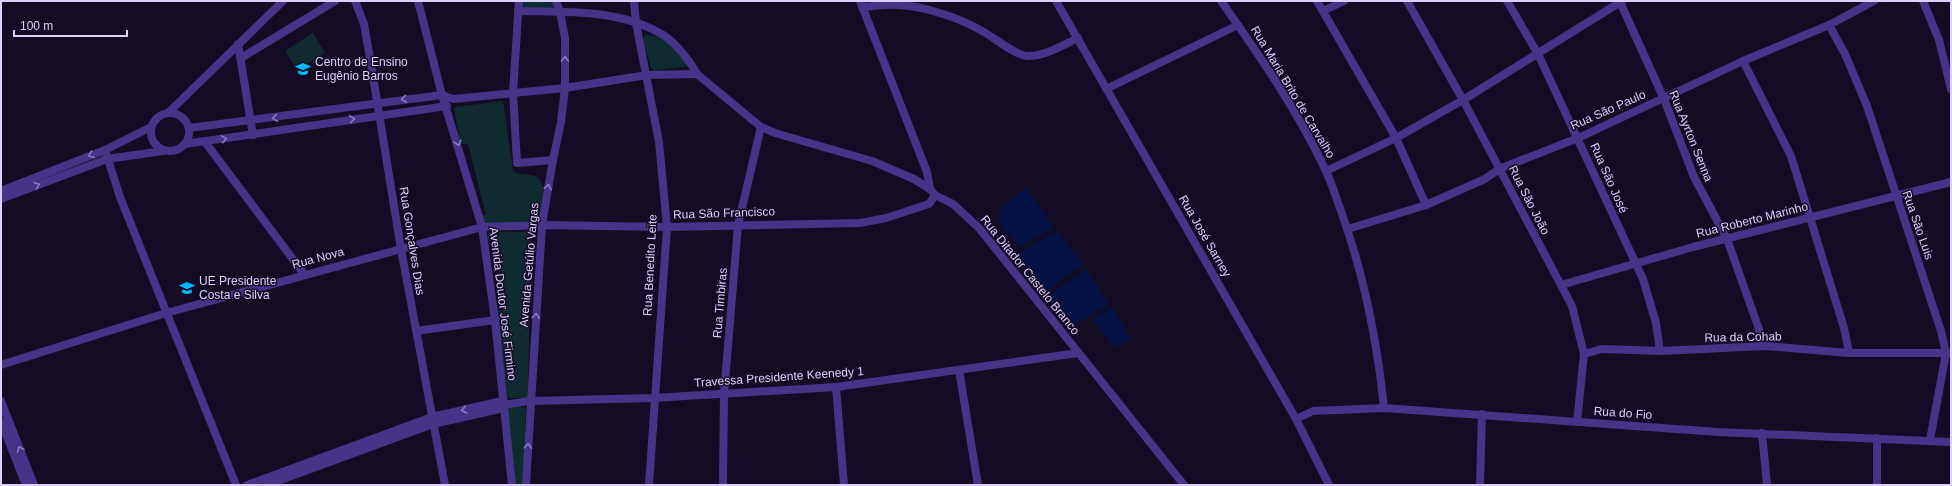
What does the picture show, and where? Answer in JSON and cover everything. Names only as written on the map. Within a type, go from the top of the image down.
[{"type":"street","points":[[1,190],[105,150],[151,127],[158,117],[168,113],[283,1]]},
{"type":"street","points":[[241,58],[336,1]]},
{"type":"street","name":"Rua Gonçalves Dias","points":[[355,1],[364,24],[379,102],[401,249],[445,485]]},
{"type":"street","name":"Avenida Doutor José Firmino","points":[[418,1],[442,95],[447,106],[482,227],[495,320],[512,485]]},
{"type":"street","points":[[520,1],[518,11],[513,92],[517,163],[553,160]]},
{"type":"street","name":"Avenida Getúlio Vargas","points":[[526,485],[542,225],[553,160],[562,122],[566,88],[565,38],[560,12],[556,1]]},
{"type":"street","name":"Rua Benedito Leite","points":[[634,1],[636,23],[659,142],[666,227],[649,485]]},
{"type":"street","name":"Rua José Sarney","points":[[1056,1],[1296,419],[1329,485]]},
{"type":"street","name":"Rua Maria Brito de Carvalho","points":[[1221,1],[1295,114],[1326,171],[1348,229],[1372,315],[1380,366],[1384,408]]},
{"type":"street","points":[[1317,1],[1396,138],[1426,205]]},
{"type":"street","points":[[1323,11],[1344,1]]},
{"type":"street","name":"Rua São João","points":[[1407,1],[1463,100],[1572,306],[1584,354],[1577,422]]},
{"type":"street","name":"Rua São José","points":[[1507,1],[1538,54],[1647,290],[1656,323],[1660,351]]},
{"type":"street","name":"Rua São Paulo","points":[[1348,229],[1426,205],[1485,178],[1500,169],[1578,138],[1743,61],[1829,25],[1874,1]]},
{"type":"street","points":[[1923,1],[1939,40],[1951,89]]},
{"type":"street","points":[[1326,171],[1396,138],[1463,100],[1621,2]]},
{"type":"street","name":"Rua Ayrton Senna","points":[[1621,2],[1664,98],[1694,177],[1727,238],[1765,346]]},
{"type":"street","points":[[932,192],[927,172],[861,4],[898,5],[929,10],[981,30],[1022,55],[1027,56],[1047,52],[1078,38]]},
{"type":"street","name":"Rua Ditador Castelo Branco","points":[[518,11],[598,14],[636,23],[665,35],[691,62],[697,74],[761,126],[775,133],[872,161],[914,179],[932,192],[953,204],[979,228],[1184,485]]},
{"type":"street","points":[[1106,89],[1238,25]]},
{"type":"street","name":"Rua São Luis","points":[[1829,25],[1845,54],[1861,90],[1948,353],[1930,440]]},
{"type":"street","points":[[238,44],[253,134]]},
{"type":"street","points":[[1743,61],[1791,156],[1844,328],[1849,353]]},
{"type":"street","points":[[189,128],[251,121],[379,102],[442,95],[454,99],[566,88],[647,75],[697,74]]},
{"type":"street","points":[[1,199],[107,159],[163,151],[175,151],[185,144],[447,106],[454,99]]},
{"type":"street","points":[[168,113],[179,115],[187,123],[189,134],[185,144]]},
{"type":"street","name":"Rua Timbiras","points":[[723,485],[724,394],[738,225],[761,126]]},
{"type":"street","points":[[151,127],[151,138],[154,144],[163,151]]},
{"type":"street","points":[[205,142],[304,274]]},
{"type":"street","points":[[105,150],[107,159],[166,312],[236,485]]},
{"type":"street","name":"Rua Roberto Marinho","points":[[1561,285],[1727,238],[1951,182]]},
{"type":"street","name":"Rua São Francisco","points":[[482,227],[542,225],[666,227],[860,223],[886,218],[929,204],[932,192]]},
{"type":"street","name":"Rua Nova","points":[[1,365],[166,312],[482,227]]},
{"type":"street","points":[[416,332],[495,320]]},
{"type":"street","name":"Rua da Cohab","points":[[1584,354],[1602,349],[1660,351],[1765,346],[1849,353],[1948,353]]},
{"type":"street","name":"Travessa Presidente Keenedy 1","points":[[432,421],[503,405],[530,401],[654,398],[836,387],[1078,353]]},
{"type":"street","points":[[959,370],[978,485]]},
{"type":"street","points":[[836,387],[844,485]]},
{"type":"street","points":[[1,401],[34,485]]},
{"type":"street","name":"Rua do Fio","points":[[1296,419],[1313,411],[1384,408],[1577,422],[1951,442]]},
{"type":"street","points":[[1480,485],[1482,414]]},
{"type":"street","points":[[247,485],[432,421]]},
{"type":"street","points":[[267,485],[432,421]]},
{"type":"street","points":[[1,422],[26,485]]},
{"type":"street","points":[[1762,433],[1767,485]]},
{"type":"street","points":[[1877,438],[1877,485]]},
{"type":"green space","points":[[523,1],[553,1],[554,6],[552,8],[524,10]]},
{"type":"green space","points":[[313,33],[325,53],[297,70],[285,51]]},
{"type":"green space","points":[[645,35],[658,37],[669,44],[687,63],[687,66],[654,71],[651,68],[643,39]]},
{"type":"green space","points":[[503,101],[513,171],[535,176],[542,184],[544,197],[537,221],[484,224],[480,215],[486,215],[468,144],[461,144],[454,109],[455,107]]},
{"type":"green space","points":[[488,232],[531,232],[528,398],[507,398],[496,311],[503,310],[495,239],[488,240]]},
{"type":"green space","points":[[506,407],[526,407],[523,485],[515,485]]},
{"type":"shaded area","points":[[1026,187],[1055,228],[1020,247],[1003,229],[998,218],[1004,206]]},
{"type":"shaded area","points":[[1057,231],[1083,265],[1046,292],[1018,254]]},
{"type":"shaded area","points":[[1086,269],[1109,304],[1073,326],[1047,297]]},
{"type":"shaded area","points":[[1113,307],[1131,340],[1115,348],[1093,319]]},
{"type":"place","name":"Centro de Ensino Eugênio Barros","points":[[303,69]]},
{"type":"place","name":"UE Presidente Costa e Silva","points":[[187,288]]}]
